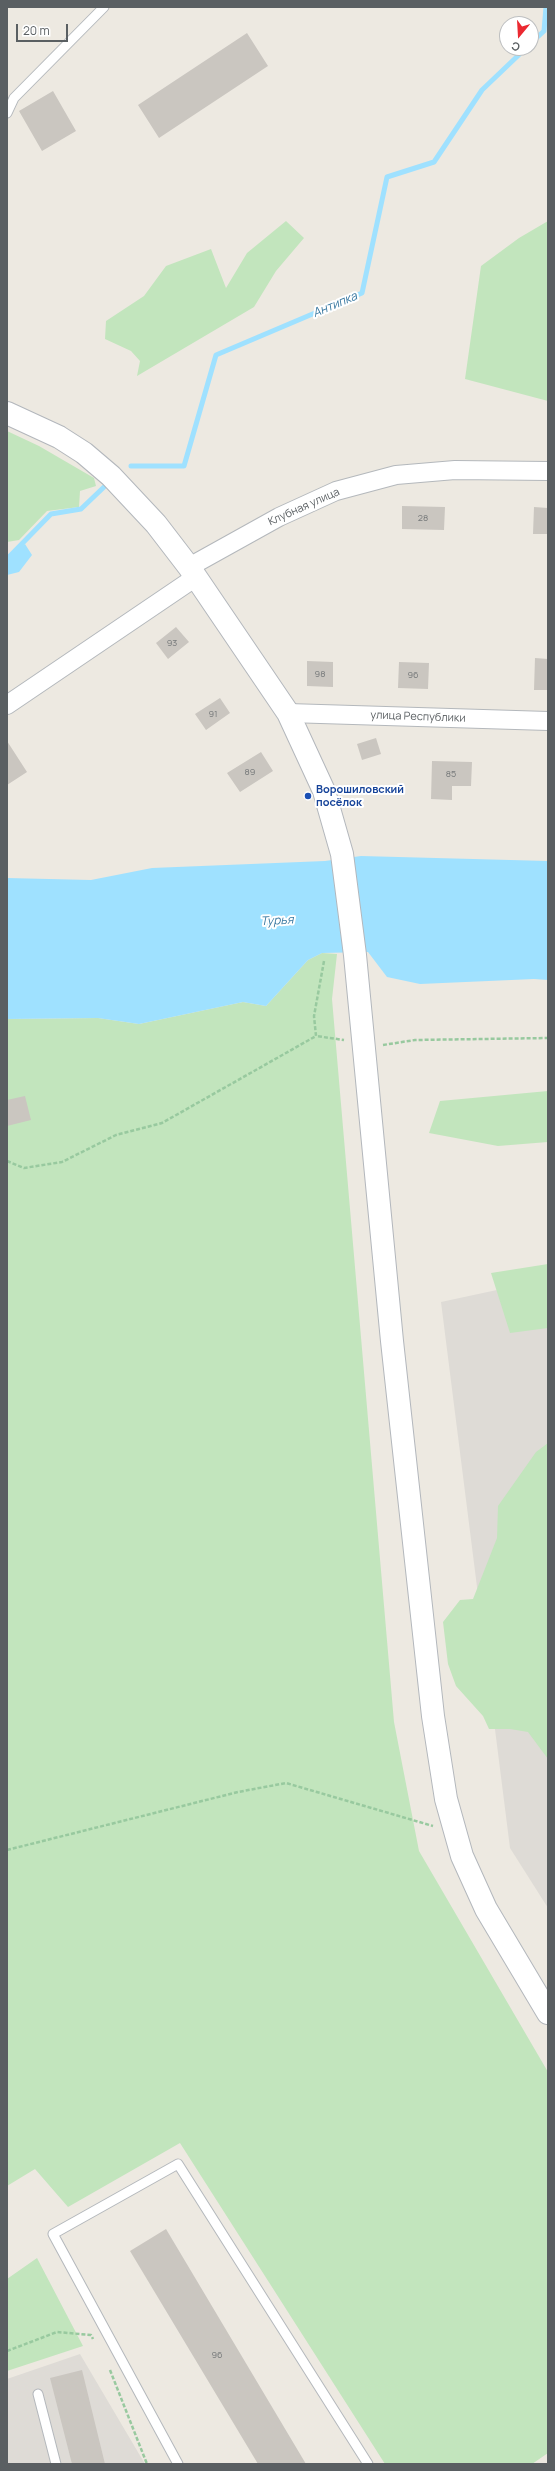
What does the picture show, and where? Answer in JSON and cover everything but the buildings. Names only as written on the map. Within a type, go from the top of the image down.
[{"type":"main road","points":[[7,413],[59,438],[84,453],[111,476],[156,524],[192,572],[288,713],[324,791],[342,854],[355,955],[392,1340],[433,1716],[446,1799],[462,1856],[486,1909],[548,2013]]},
{"type":"street","name":"Клубная улица","points":[[7,705],[192,572],[279,517],[336,491],[396,475],[455,470],[548,471]]},
{"type":"street","name":"улица Республики","points":[[288,713],[548,721]]},
{"type":"lane","points":[[7,113],[14,98],[104,7]]},
{"type":"lane","points":[[178,2464],[53,2234],[178,2164],[368,2464]]},
{"type":"lane","points":[[38,2394],[56,2464]]},
{"type":"path","points":[[316,1036],[314,1016],[324,961]]},
{"type":"path","points":[[7,1161],[24,1168],[62,1162],[116,1135],[162,1123],[316,1036],[347,1041],[364,1048],[415,1040],[548,1038]]},
{"type":"path","points":[[7,1850],[238,1792],[286,1784],[456,1832]]},
{"type":"path","points":[[7,2351],[56,2332],[91,2335],[94,2341]]},
{"type":"path","points":[[108,2365],[147,2464]]},
{"type":"shaded area","points":[[548,1279],[548,1908],[510,1848],[441,1302]]},
{"type":"shaded area","points":[[80,2354],[145,2464],[7,2464],[7,2379]]},
{"type":"green space","points":[[286,221],[304,238],[276,271],[254,307],[137,376],[140,361],[131,351],[105,339],[106,321],[144,296],[166,266],[211,249],[226,288],[247,253]]},
{"type":"green space","points":[[548,221],[548,401],[465,379],[481,266],[519,238]]},
{"type":"green space","points":[[7,431],[39,446],[94,478],[96,486],[80,491],[79,507],[47,511],[19,540],[7,542]]},
{"type":"green space","points":[[322,953],[337,954],[332,999],[394,1722],[419,1851],[548,2072],[548,2453],[532,2464],[385,2464],[180,2143],[68,2207],[35,2169],[7,2186],[7,1019],[98,1018],[139,1024],[243,1002],[266,1006],[308,960]]},
{"type":"green space","points":[[548,1091],[548,1142],[498,1146],[429,1133],[440,1101]]},
{"type":"green space","points":[[548,1264],[548,1328],[510,1333],[491,1273]]},
{"type":"green space","points":[[548,1443],[548,1759],[528,1732],[510,1729],[489,1729],[483,1716],[456,1686],[448,1664],[443,1622],[460,1600],[473,1599],[497,1538],[498,1506],[536,1452]]},
{"type":"green space","points":[[37,2258],[83,2346],[7,2371],[7,2279]]},
{"type":"water","points":[[25,544],[32,555],[19,572],[7,575],[7,555]]},
{"type":"water","name":"Турья","points":[[361,856],[548,861],[548,980],[534,979],[420,984],[387,977],[368,952],[322,953],[308,960],[266,1006],[243,1002],[139,1024],[98,1018],[7,1019],[7,878],[91,880],[152,868],[325,861]]},
{"type":"waterway","name":"Антипка","points":[[539,36],[544,31],[546,7]]},
{"type":"waterway","name":"Антипка","points":[[131,466],[184,466],[216,355],[362,293],[387,177],[434,162],[482,90],[518,56]]},
{"type":"waterway","name":"Антипка","points":[[7,559],[51,514],[81,509],[104,487]]},
{"type":"place","name":"Ворошиловский посёлок","points":[[308,796]]}]
